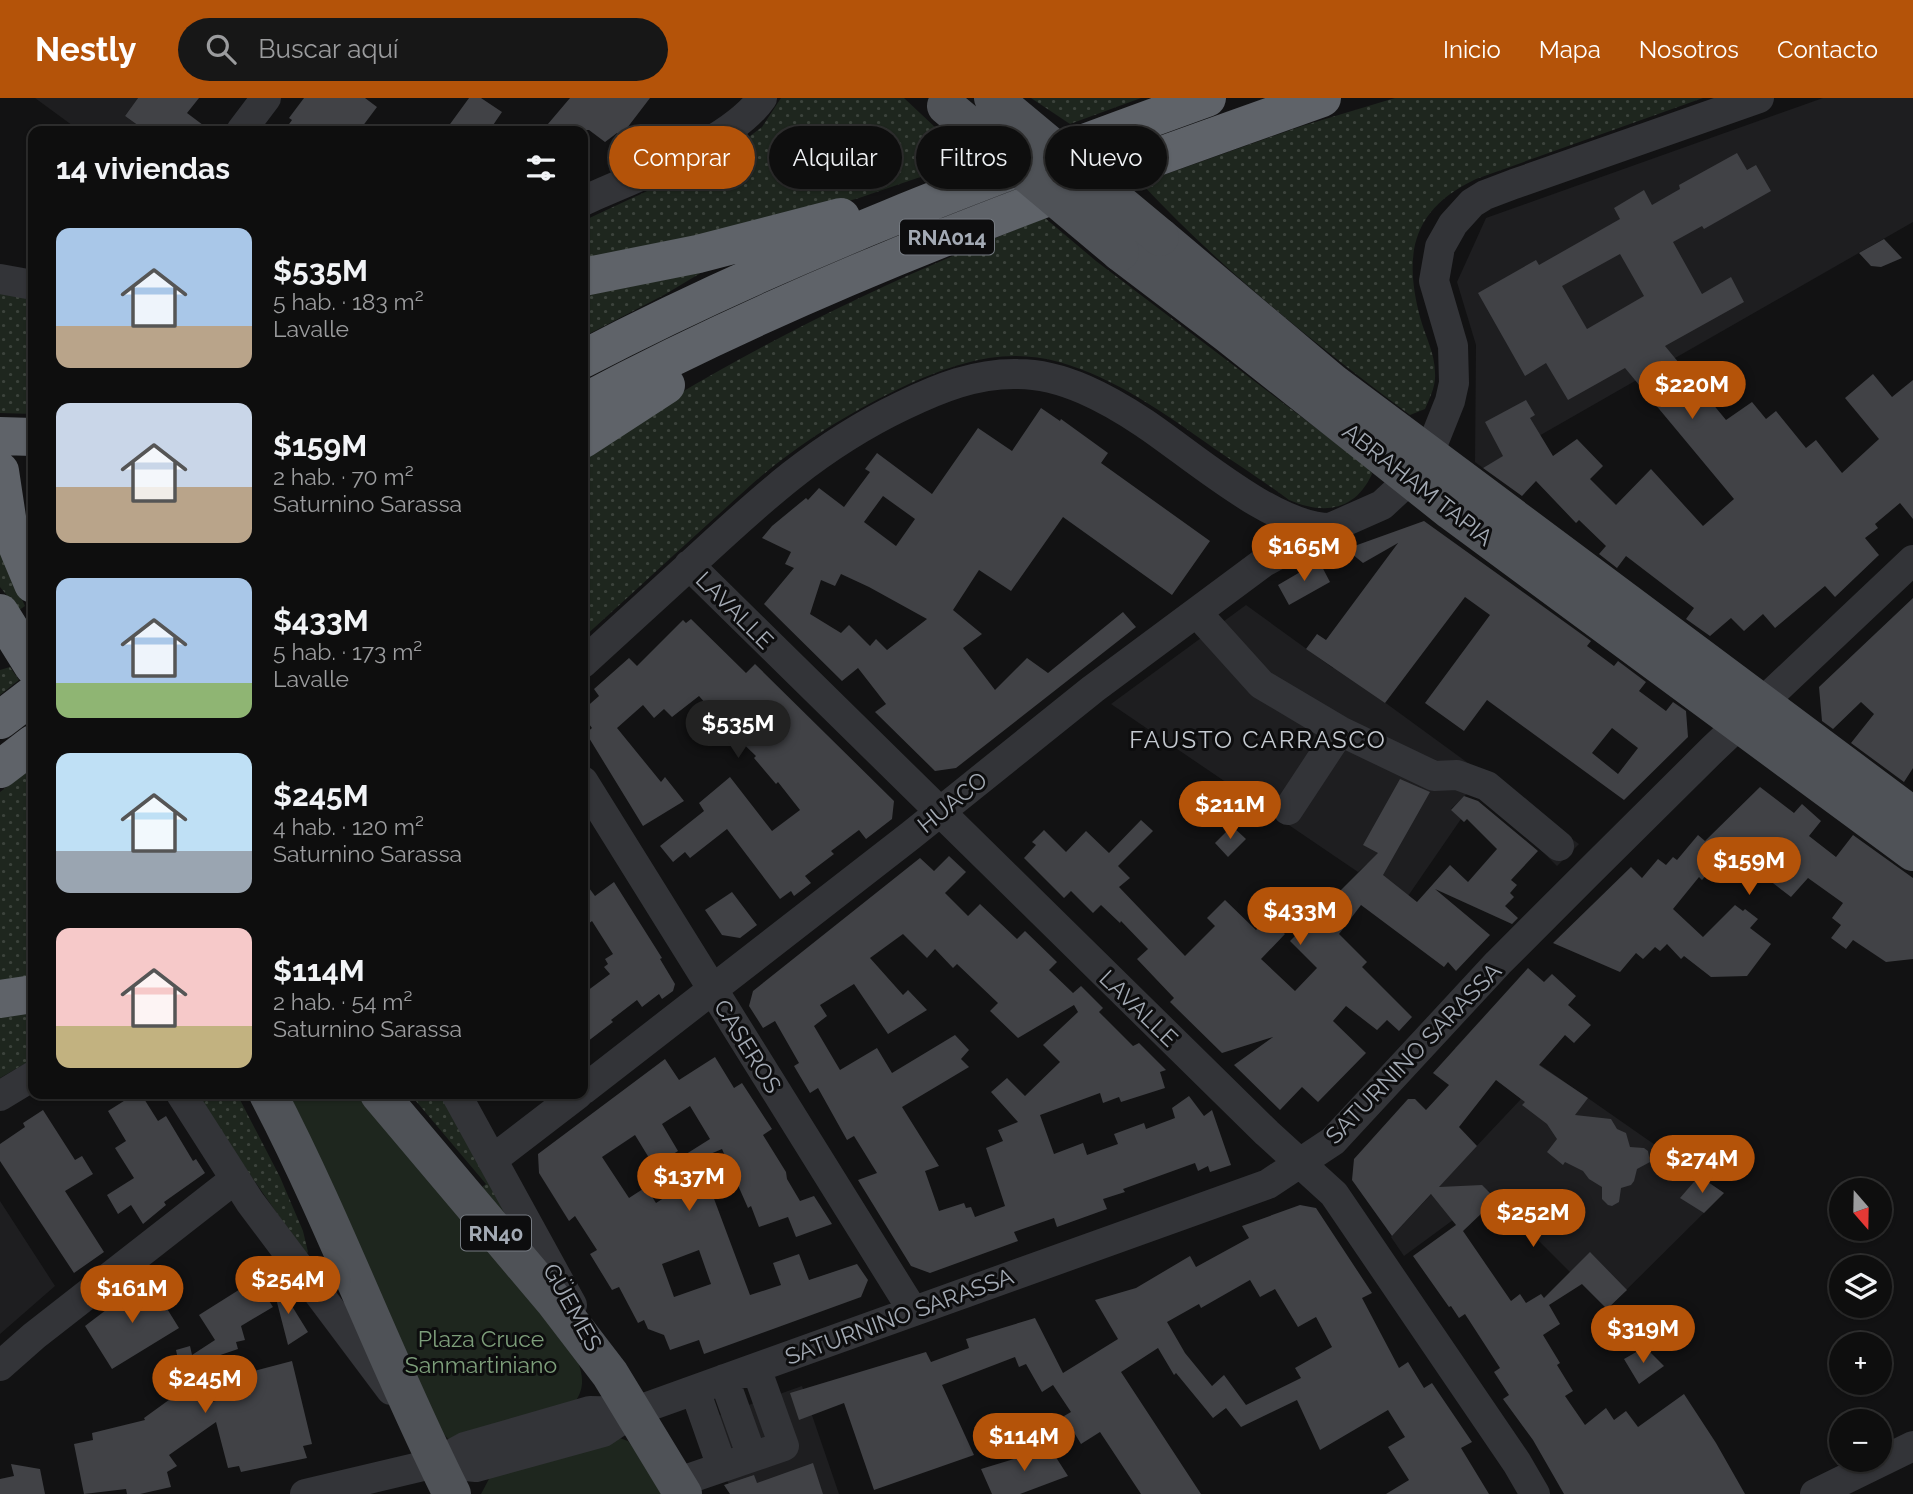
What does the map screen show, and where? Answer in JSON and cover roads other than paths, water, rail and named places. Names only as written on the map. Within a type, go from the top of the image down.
[{"type":"highway","name":"RNA014","points":[[1031,162],[1208,98]]},
{"type":"highway","name":"RNA014","points":[[588,400],[715,337],[918,248],[1322,98]]},
{"type":"highway","points":[[1218,135],[1342,98]]},
{"type":"highway","points":[[588,276],[698,254],[943,189]]},
{"type":"highway","name":"RNA014","points":[[588,357],[810,251],[960,189]]},
{"type":"highway","points":[[588,436],[710,359],[918,248]]},
{"type":"highway","points":[[0,436],[28,437]]},
{"type":"highway","points":[[0,471],[8,524],[28,572]]},
{"type":"highway","points":[[2,616],[28,658]]},
{"type":"highway","points":[[0,720],[28,699]]},
{"type":"highway","points":[[0,769],[28,748]]},
{"type":"highway","points":[[0,999],[28,995]]},
{"type":"main road","name":"ABRAHAM TAPIA","points":[[993,98],[1334,383],[1419,467]]},
{"type":"main road","name":"ABRAHAM TAPIA","points":[[941,102],[1120,252],[1228,334],[1419,467],[1750,714],[1913,852]]},
{"type":"main road","name":"ABRAHAM TAPIA","points":[[1750,714],[1913,816]]},
{"type":"main road","points":[[270,1099],[436,1464]]},
{"type":"main road","name":"GÜEMES","points":[[383,1099],[554,1301],[610,1374],[679,1488]]},
{"type":"street","points":[[245,126],[266,98]]},
{"type":"street","points":[[588,199],[719,136],[743,119],[762,98]]},
{"type":"street","points":[[1419,467],[1450,401],[1455,370],[1453,346],[1435,287],[1436,263],[1446,234],[1462,213],[1472,203],[1494,191],[1759,98]]},
{"type":"street","points":[[0,279],[28,284]]},
{"type":"street","points":[[588,658],[742,515],[799,468],[885,414],[933,392],[981,376],[1040,376],[1078,387],[1126,411],[1274,510],[1302,524],[1331,528]]},
{"type":"street","name":"HUACO","points":[[588,1086],[940,812],[1093,689],[1264,562],[1382,505],[1419,467]]},
{"type":"street","name":"SATURNINO SARASSA","points":[[305,1494],[436,1464],[466,1447],[590,1411],[634,1412],[1268,1184],[1333,1141],[1498,963],[1750,714],[1913,560]]},
{"type":"street","name":"LAVALLE","points":[[689,565],[1334,1194],[1535,1494]]},
{"type":"street","points":[[1197,613],[1261,684],[1340,731],[1434,776],[1457,775],[1487,786],[1559,846]]},
{"type":"street","points":[[1288,810],[1340,731]]},
{"type":"street","name":"CASEROS","points":[[588,789],[913,1311]]},
{"type":"street","points":[[0,1096],[28,1079]]},
{"type":"street","points":[[184,1099],[271,1231],[370,1361],[436,1464]]},
{"type":"street","name":"GÜEMES","points":[[459,1099],[610,1374]]},
{"type":"street","points":[[492,1160],[571,1099]]},
{"type":"street","points":[[0,1366],[34,1336],[235,1179]]},
{"type":"street","points":[[723,1380],[751,1457]]},
{"type":"street","points":[[723,1380],[751,1457]]},
{"type":"street","points":[[1815,1494],[1913,1447]]},
{"type":"street","points":[[679,1488],[751,1457]]},
{"type":"district","name":"FAUSTO CARRASCO","points":[[1258,739]]},
{"type":"park label","name":"Plaza Cruce Sanmartiniano","points":[[481,1351]]}]
